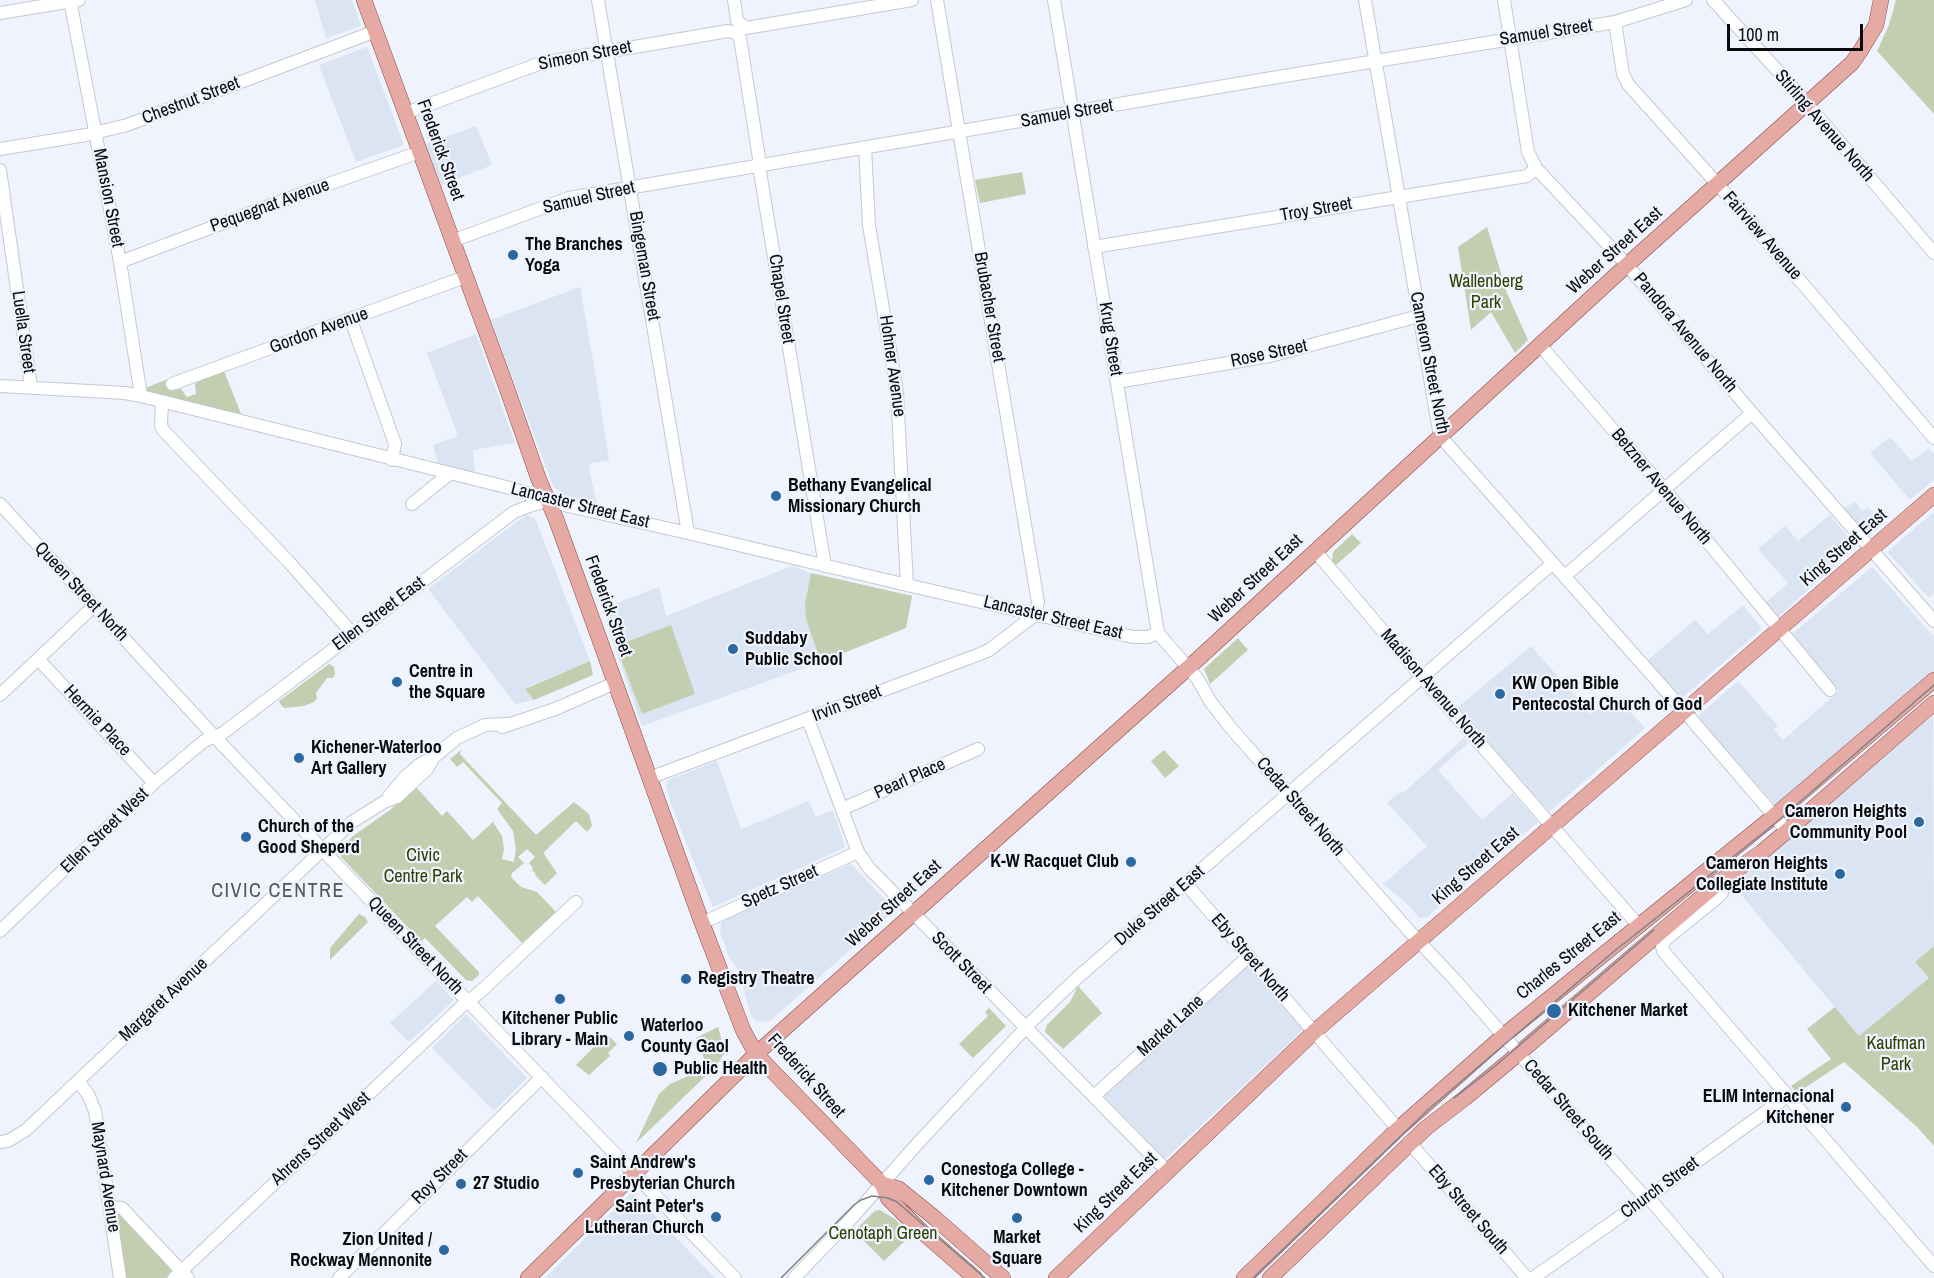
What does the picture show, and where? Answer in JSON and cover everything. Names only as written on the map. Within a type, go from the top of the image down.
[{"type":"main road","name":"Frederick Street","points":[[364,0],[743,1030],[756,1054],[882,1184],[890,1200],[920,1230],[975,1278]]},
{"type":"main road","name":"Weber Street East","points":[[528,1278],[756,1054],[1188,667],[1627,265],[1852,63],[1876,25],[1881,0]]},
{"type":"main road","name":"King Street East","points":[[1056,1278],[1314,1032],[1934,495]]},
{"type":"main road","name":"Charles Street East","points":[[1244,1278],[1398,1129],[1503,1036],[1774,816],[1934,680]]},
{"type":"main road","points":[[1270,1278],[1410,1142],[1518,1054],[1718,883],[1762,852],[1934,703]]},
{"type":"main road","name":"Frederick Street","points":[[882,1184],[899,1189],[1003,1278]]},
{"type":"street","points":[[0,13],[74,0]]},
{"type":"street","name":"Mansion Street","points":[[74,0],[141,396]]},
{"type":"street","name":"Bingeman Street","points":[[598,0],[688,533]]},
{"type":"street","name":"Chapel Street","points":[[734,0],[825,566]]},
{"type":"street","name":"Simeon Street","points":[[406,113],[541,63],[912,0]]},
{"type":"street","name":"Brubacher Street","points":[[937,0],[1038,602],[1035,615]]},
{"type":"street","name":"Krug Street","points":[[1054,0],[1158,633]]},
{"type":"street","name":"Cameron Street North","points":[[1365,0],[1440,436],[1787,831]]},
{"type":"street","name":"Pandora Avenue North","points":[[1504,0],[1528,152],[1536,168],[1627,265],[1752,413],[1934,621]]},
{"type":"street","name":"Samuel Street","points":[[452,241],[560,201],[630,187],[1615,22],[1686,0]]},
{"type":"street","name":"Stirling Avenue North","points":[[1713,0],[1807,104],[1934,253]]},
{"type":"street","name":"Fairview Avenue","points":[[1615,22],[1623,74],[1628,84],[1718,184],[1934,438]]},
{"type":"street","name":"Chestnut Street","points":[[0,149],[95,133],[127,125],[376,31]]},
{"type":"street","name":"Hohner Avenue","points":[[865,147],[869,225],[897,392],[907,585]]},
{"type":"street","name":"Pequegnat Avenue","points":[[120,262],[420,152]]},
{"type":"street","name":"Troy Street","points":[[1094,247],[1527,176],[1536,168]]},
{"type":"street","name":"Luella Street","points":[[0,170],[31,387]]},
{"type":"street","name":"Gordon Avenue","points":[[172,384],[465,277]]},
{"type":"street","name":"Rose Street","points":[[1117,382],[1270,356],[1419,316]]},
{"type":"street","points":[[351,320],[394,444],[392,460]]},
{"type":"street","name":"Betzner Avenue North","points":[[1540,345],[1664,489],[1830,690]]},
{"type":"street","name":"Lancaster Street East","points":[[0,386],[125,393],[141,396],[510,488],[549,501],[1035,615],[1133,637],[1148,637],[1158,633]]},
{"type":"street","points":[[162,402],[161,425],[163,430],[288,561],[353,634]]},
{"type":"street","points":[[1565,576],[1752,413]]},
{"type":"street","points":[[412,504],[449,474]]},
{"type":"street","points":[[510,488],[518,502],[514,512]]},
{"type":"street","name":"Ellen Street East","points":[[214,736],[226,731],[514,512],[549,501]]},
{"type":"street","name":"Queen Street North","points":[[0,504],[214,736],[735,1278]]},
{"type":"street","name":"Madison Avenue North","points":[[1315,551],[1638,925]]},
{"type":"street","name":"Duke Street East","points":[[794,1278],[1025,1028],[1088,968],[1553,563]]},
{"type":"street","points":[[0,695],[94,606]]},
{"type":"street","name":"Irvin Street","points":[[649,778],[989,650],[1035,615]]},
{"type":"street","points":[[1158,633],[1188,667]]},
{"type":"street","name":"Hermie Place","points":[[38,659],[154,783]]},
{"type":"street","name":"Cedar Street North","points":[[1188,667],[1226,722],[1419,941]]},
{"type":"street","name":"Margaret Avenue","points":[[0,1142],[14,1138],[26,1130],[352,822],[384,802],[405,776],[419,765],[434,757],[457,738],[485,725],[507,724],[555,709],[615,683]]},
{"type":"street","name":"Scott Street","points":[[808,719],[858,852],[869,868],[1167,1172]]},
{"type":"street","name":"Ellen Street West","points":[[0,931],[154,783],[204,741],[214,736]]},
{"type":"street","name":"Pearl Place","points":[[842,809],[978,749]]},
{"type":"street","name":"Spetz Street","points":[[702,923],[858,852]]},
{"type":"street","points":[[1718,883],[1722,893],[1665,940],[1662,946],[1663,951],[1934,1266]]},
{"type":"street","name":"Eby Street North","points":[[1186,884],[1314,1032]]},
{"type":"street","name":"Ahrens Street West","points":[[181,1276],[576,902]]},
{"type":"street","name":"Cedar Street South","points":[[1419,941],[1641,1193],[1648,1197],[1716,1278]]},
{"type":"street","name":"Market Lane","points":[[1094,1096],[1249,956]]},
{"type":"street","points":[[1314,1032],[1398,1129]]},
{"type":"street","name":"Roy Street","points":[[339,1278],[542,1077]]},
{"type":"street","name":"Maynard Avenue","points":[[78,1081],[88,1094],[95,1111],[120,1278]]},
{"type":"street","name":"Church Street","points":[[1533,1278],[1786,1096]]},
{"type":"street","name":"Eby Street South","points":[[1410,1142],[1527,1278]]},
{"type":"street","points":[[110,1207],[122,1208],[181,1276]]},
{"type":"shaded area","points":[[315,0],[352,0],[361,26],[326,38]]},
{"type":"shaded area","points":[[367,47],[404,145],[356,162],[319,65]]},
{"type":"shaded area","points":[[476,126],[492,165],[441,185],[425,144]]},
{"type":"shaded area","points":[[580,287],[609,460],[591,463],[589,468],[597,505],[564,495],[553,486],[491,320]]},
{"type":"shaded area","points":[[476,334],[515,443],[473,450],[475,473],[438,463],[433,445],[458,436],[427,353]]},
{"type":"shaded area","points":[[1890,437],[1912,461],[1929,448],[1934,454],[1934,480],[1910,500],[1870,453]]},
{"type":"shaded area","points":[[1855,501],[1862,511],[1868,507],[1883,524],[1869,536],[1844,509]]},
{"type":"shaded area","points":[[1934,512],[1934,593],[1929,598],[1887,552]]},
{"type":"shaded area","points":[[526,515],[535,518],[590,661],[525,688],[534,700],[515,704],[428,589]]},
{"type":"shaded area","points":[[1830,515],[1854,544],[1853,549],[1777,618],[1765,603],[1788,583],[1758,549],[1785,526],[1798,541]]},
{"type":"shaded area","name":"Suddaby Public School","points":[[792,566],[811,573],[912,596],[906,628],[821,662],[642,726],[603,608],[659,587],[666,616]]},
{"type":"shaded area","points":[[1872,567],[1934,637],[1934,672],[1776,807],[1697,717],[1738,681],[1778,726],[1774,729],[1783,740],[1839,691],[1791,635]]},
{"type":"shaded area","points":[[1743,605],[1762,629],[1680,700],[1647,661],[1695,620],[1708,634]]},
{"type":"shaded area","points":[[1531,646],[1591,714],[1616,696],[1645,728],[1549,812],[1457,708]]},
{"type":"shaded area","name":"Cameron Heights Collegiate Institute","points":[[1933,715],[1934,946],[1915,962],[1929,978],[1859,1036],[1733,885]]},
{"type":"shaded area","points":[[1464,738],[1468,743],[1438,770],[1482,820],[1513,793],[1538,822],[1427,917],[1420,918],[1383,884],[1427,846],[1387,803],[1397,794],[1404,792]]},
{"type":"shaded area","points":[[717,761],[741,829],[809,801],[816,817],[833,810],[844,848],[713,907],[688,848],[666,785],[668,780]]},
{"type":"shaded area","points":[[851,864],[895,910],[770,1021],[757,1022],[751,1016],[744,986],[737,968],[729,957],[720,932],[721,924],[724,919]]},
{"type":"shaded area","points":[[1245,964],[1304,1029],[1165,1159],[1101,1093]]},
{"type":"shaded area","points":[[436,981],[454,1000],[409,1042],[390,1023]]},
{"type":"shaded area","points":[[466,1014],[527,1078],[494,1111],[432,1048]]},
{"type":"shaded area","points":[[630,1194],[634,1194],[715,1278],[545,1278]]},
{"type":"green space","points":[[1896,0],[1934,0],[1934,114],[1877,51],[1889,25]]},
{"type":"green space","points":[[1022,172],[1026,194],[980,203],[975,180]]},
{"type":"green space","name":"Wallenberg Park","points":[[1487,227],[1507,293],[1528,340],[1515,353],[1491,312],[1471,330],[1458,247]]},
{"type":"green space","points":[[224,371],[241,414],[186,403],[147,392],[145,388],[168,379],[172,390],[181,389],[187,397],[196,394],[195,384],[198,381]]},
{"type":"green space","points":[[1352,534],[1361,543],[1336,565],[1332,561],[1333,552]]},
{"type":"green space","points":[[811,573],[912,596],[906,628],[821,662],[806,619],[805,604]]},
{"type":"green space","points":[[671,625],[695,694],[642,714],[616,646]]},
{"type":"green space","points":[[1238,638],[1248,650],[1210,684],[1204,669]]},
{"type":"green space","points":[[590,661],[593,675],[534,700],[525,689]]},
{"type":"green space","points":[[329,664],[334,667],[335,674],[333,678],[327,678],[316,693],[317,698],[314,702],[304,706],[284,708],[281,705],[279,701]]},
{"type":"green space","name":"Civic Centre Park","points":[[461,750],[460,754],[536,835],[574,802],[589,814],[592,826],[587,832],[576,821],[545,851],[544,854],[557,873],[545,885],[535,875],[529,863],[535,857],[527,849],[518,857],[524,863],[512,873],[511,877],[521,887],[537,892],[556,912],[522,943],[478,896],[472,902],[467,897],[435,926],[479,972],[479,975],[472,981],[466,980],[425,938],[421,941],[341,857],[339,851],[353,836],[390,810],[416,787],[442,816],[447,811],[473,840],[493,822],[502,836],[504,849],[502,859],[514,862],[516,849],[513,831],[497,809],[502,803],[463,762],[457,767],[450,759]]},
{"type":"green space","points":[[1164,750],[1179,766],[1165,778],[1151,761]]},
{"type":"green space","points":[[359,914],[368,922],[330,960],[330,948]]},
{"type":"green space","name":"Kaufman Park","points":[[1934,946],[1934,1146],[1917,1127],[1844,1062],[1797,1093],[1791,1086],[1831,1059],[1807,1029],[1835,1007],[1859,1036],[1929,978],[1915,962]]},
{"type":"green space","points":[[1078,986],[1102,1013],[1063,1049],[1045,1032],[1047,1025],[1070,1002]]},
{"type":"green space","points":[[989,1008],[1006,1026],[973,1058],[959,1044],[988,1016],[985,1012]]},
{"type":"green space","points":[[718,1027],[725,1052],[716,1066],[636,1143],[659,1094],[670,1084],[700,1071],[705,1061],[696,1038]]},
{"type":"green space","points":[[607,1034],[617,1044],[608,1053],[610,1056],[589,1075],[576,1065]]},
{"type":"green space","name":"Cenotaph Green","points":[[880,1210],[895,1219],[911,1235],[884,1261],[854,1231],[875,1211]]},
{"type":"green space","points":[[118,1214],[123,1214],[173,1270],[166,1278],[125,1278],[116,1217]]},
{"type":"tram line","points":[[1253,1278],[1430,1108],[1612,953],[1778,821],[1934,685]]},
{"type":"tram line","points":[[1454,1098],[1494,1067],[1654,930]]},
{"type":"tram line","points":[[781,1278],[854,1205],[872,1196],[897,1202],[985,1278]]},
{"type":"place","name":"The Branches Yoga","points":[[513,255]]},
{"type":"place","name":"Bethany Evangelical Missionary Church","points":[[776,496]]},
{"type":"place","name":"Suddaby Public School","points":[[733,649]]},
{"type":"place","name":"Centre in the Square","points":[[397,682]]},
{"type":"place","name":"KW Open Bible Pentecostal Church of God","points":[[1500,694]]},
{"type":"place","name":"Kichener-Waterloo Art Gallery","points":[[299,758]]},
{"type":"place","name":"Cameron Heights Community Pool","points":[[1919,822]]},
{"type":"place","name":"Church of the Good Sheperd","points":[[246,837]]},
{"type":"place","name":"K-W Racquet Club","points":[[1131,862]]},
{"type":"place","name":"Cameron Heights Collegiate Institute","points":[[1840,874]]},
{"type":"place","name":"Registry Theatre","points":[[686,979]]},
{"type":"place","name":"Kitchener Public Library - Main","points":[[560,999]]},
{"type":"place","name":"Kitchener Market","points":[[1554,1011]]},
{"type":"place","name":"Waterloo County Gaol","points":[[629,1036]]},
{"type":"place","name":"Public Health","points":[[660,1069]]},
{"type":"place","name":"ELIM Internacional Kitchener","points":[[1846,1107]]},
{"type":"place","name":"Saint Andrew's Presbyterian Church","points":[[578,1173]]},
{"type":"place","name":"Conestoga College - Kitchener Downtown","points":[[929,1180]]},
{"type":"place","name":"27 Studio","points":[[461,1184]]},
{"type":"place","name":"Saint Peter's Lutheran Church","points":[[716,1217]]},
{"type":"place","name":"Market Square","points":[[1017,1218]]},
{"type":"place","name":"Zion United / Rockway Mennonite","points":[[444,1250]]},
{"type":"district","name":"CIVIC CENTRE","points":[[278,892]]}]
